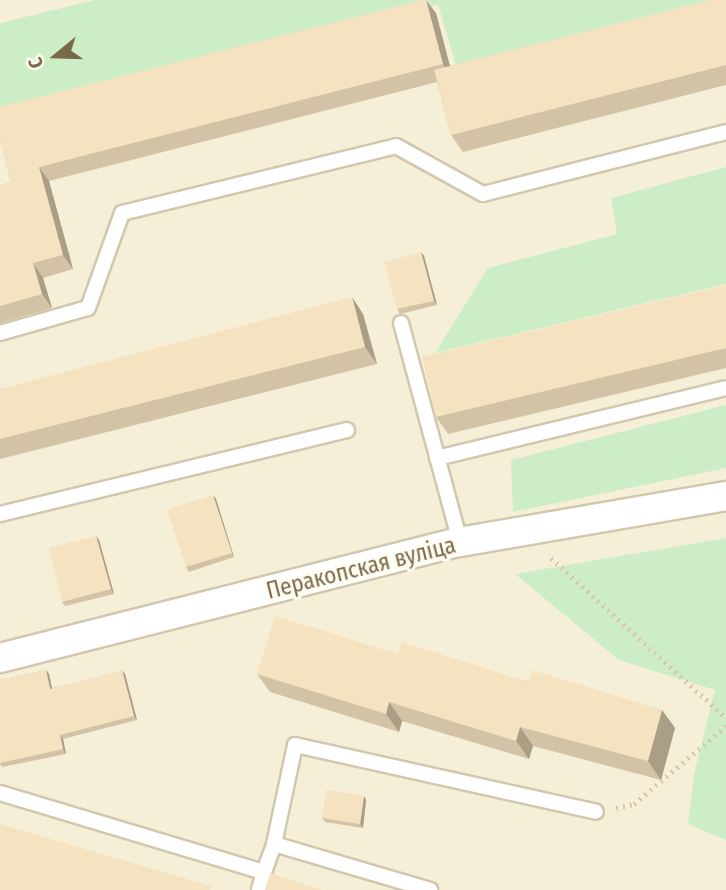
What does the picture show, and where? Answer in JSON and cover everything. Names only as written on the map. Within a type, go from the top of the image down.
[{"type":"street","name":"Перакопская вуліца","points":[[0,659],[460,542],[726,496]]},
{"type":"lane","points":[[0,333],[88,308],[122,214],[397,146],[482,194],[726,132]]},
{"type":"lane","points":[[401,323],[460,542]]},
{"type":"lane","points":[[437,458],[726,388]]},
{"type":"lane","points":[[0,514],[347,430]]},
{"type":"lane","points":[[259,890],[274,844],[295,745],[596,812]]},
{"type":"lane","points":[[0,793],[264,872]]},
{"type":"lane","points":[[274,844],[430,890]]},
{"type":"path","points":[[521,532],[726,718]]},
{"type":"path","points":[[596,812],[634,804],[726,726]]},
{"type":"shaded area","points":[[0,0],[726,0],[726,890],[0,890]]},
{"type":"green space","points":[[95,0],[726,0],[458,72],[438,4],[0,121],[0,23]]},
{"type":"green space","points":[[726,167],[726,284],[435,353],[488,268],[617,234],[611,198]]},
{"type":"green space","points":[[726,405],[726,468],[513,512],[511,460]]},
{"type":"green space","points":[[726,538],[726,840],[688,824],[694,774],[715,690],[619,660],[515,574]]},
{"type":"building","points":[[426,0],[443,64],[39,167],[63,255],[33,263],[42,294],[0,306],[0,185],[11,182],[0,139],[0,107]]},
{"type":"building","points":[[710,0],[726,0],[726,65],[451,135],[434,70]]},
{"type":"building","points":[[421,252],[434,301],[397,309],[384,262]]},
{"type":"building","points":[[726,285],[726,348],[436,417],[422,357]]},
{"type":"building","points":[[352,297],[365,347],[0,439],[0,389]]},
{"type":"building","points":[[213,495],[232,553],[186,567],[167,510]]},
{"type":"building","points":[[96,536],[111,589],[62,602],[49,548]]},
{"type":"building","points":[[275,616],[398,654],[402,642],[528,682],[532,670],[662,710],[648,761],[520,727],[516,741],[389,702],[386,714],[257,674]]},
{"type":"building","points":[[46,670],[50,689],[122,670],[134,716],[60,735],[63,749],[0,763],[0,680]]},
{"type":"building","points":[[326,790],[364,796],[360,824],[322,818]]},
{"type":"building","points":[[0,824],[211,886],[210,890],[0,890]]},
{"type":"building","points":[[270,873],[323,890],[265,890]]}]
